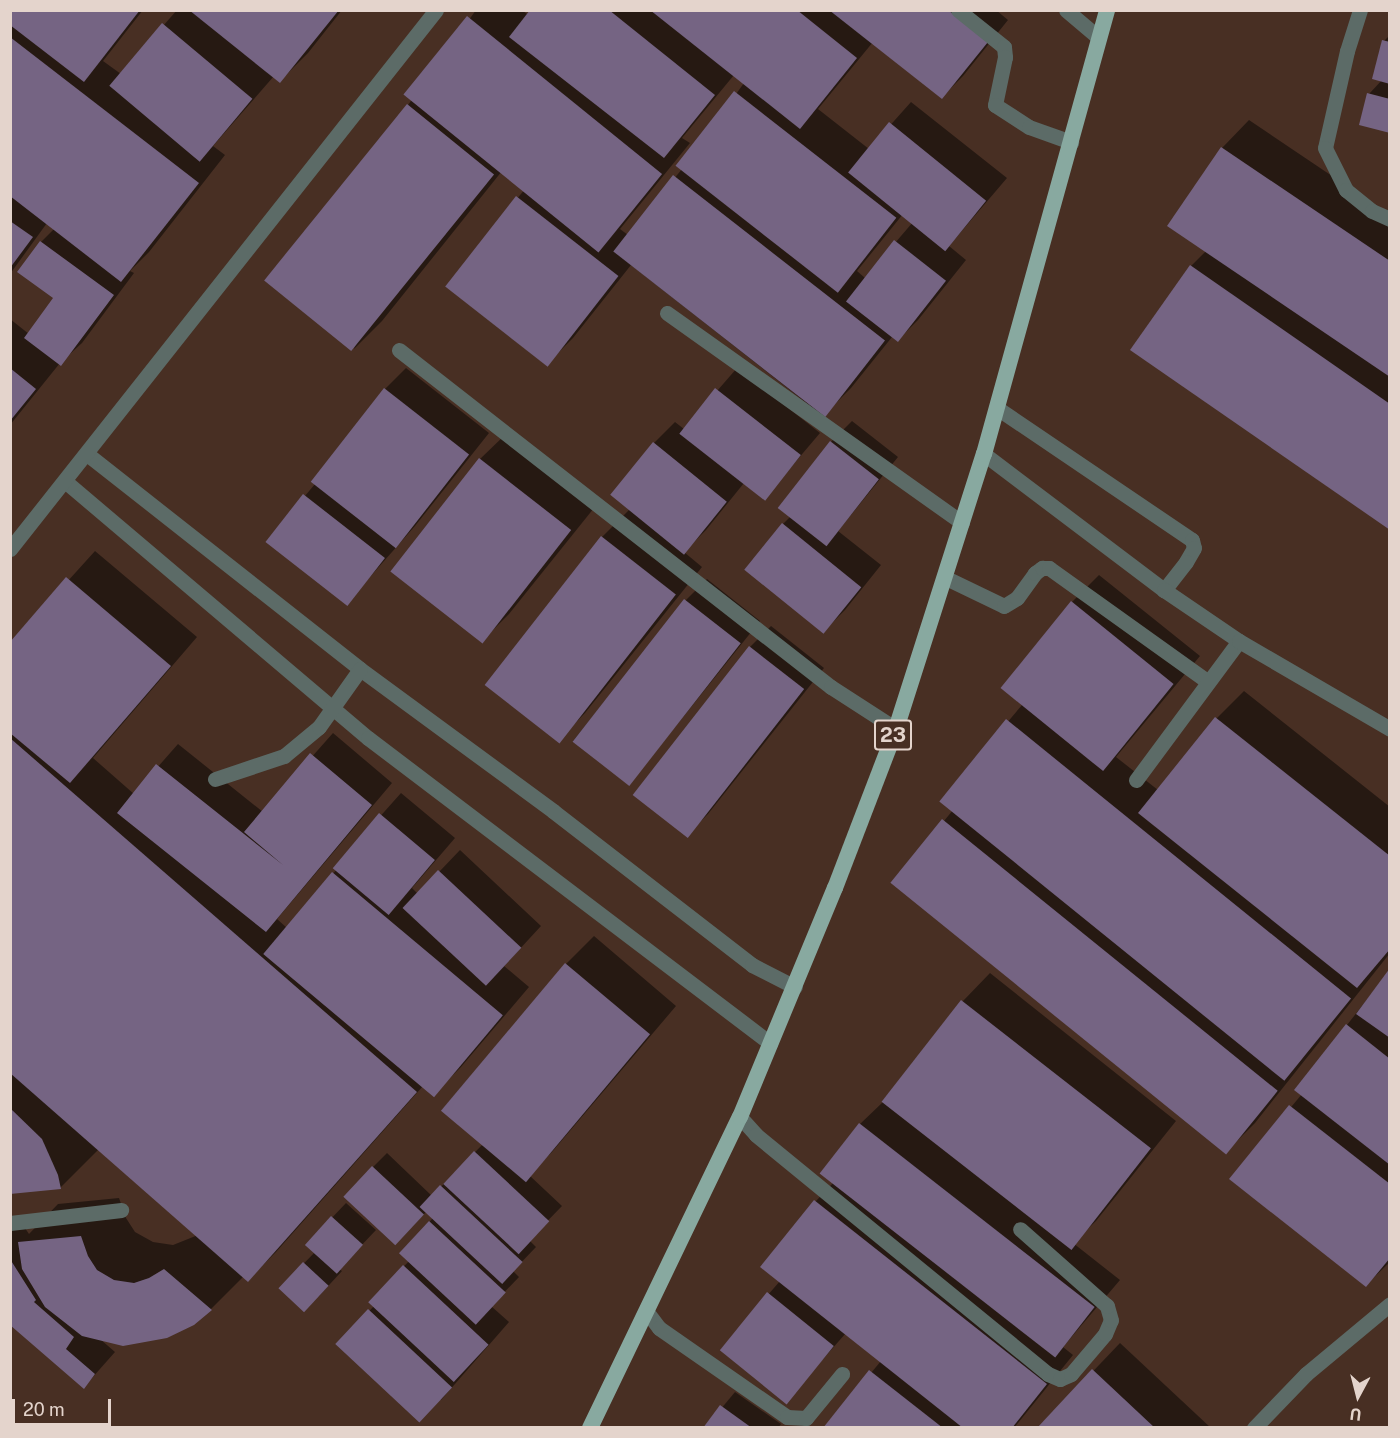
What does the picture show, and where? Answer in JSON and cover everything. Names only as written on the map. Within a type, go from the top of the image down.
[{"type":"highway","name":"23","points":[[595,1425],[740,1117],[795,987],[896,729],[984,454],[1107,10]]},
{"type":"street","points":[[10,549],[66,482],[436,10]]},
{"type":"street","points":[[958,10],[1004,47],[1005,57],[995,105],[1029,126],[1071,142]]},
{"type":"street","points":[[1066,10],[1099,38]]},
{"type":"street","points":[[1360,10],[1347,51],[1325,148],[1346,190],[1372,212],[1389,219]]},
{"type":"street","points":[[667,313],[962,523]]},
{"type":"street","points":[[399,350],[831,687],[896,729]]},
{"type":"street","points":[[997,408],[1192,540],[1194,548],[1164,590]]},
{"type":"street","points":[[87,454],[360,669],[553,811],[752,965],[795,987]]},
{"type":"street","points":[[984,454],[1164,590],[1239,641],[1389,729]]},
{"type":"street","points":[[66,482],[368,738],[770,1042]]},
{"type":"street","points":[[946,578],[1004,606],[1017,598],[1035,573],[1042,568],[1049,568],[1207,681]]},
{"type":"street","points":[[1136,780],[1207,681],[1239,641]]},
{"type":"street","points":[[215,779],[284,756],[319,727],[360,669]]},
{"type":"street","points":[[740,1117],[756,1135],[1048,1374],[1060,1379],[1071,1374],[1105,1334],[1111,1320],[1107,1306],[1020,1229]]},
{"type":"street","points":[[10,1223],[121,1210]]},
{"type":"street","points":[[1254,1428],[1306,1374],[1389,1304]]},
{"type":"street","points":[[647,1312],[659,1328],[787,1417],[806,1418],[842,1374]]},
{"type":"building","points":[[10,10],[140,10],[84,82],[10,25]]},
{"type":"building","points":[[189,10],[339,10],[280,83]]},
{"type":"building","points":[[530,10],[609,10],[715,95],[664,158],[509,37]]},
{"type":"building","points":[[650,10],[797,10],[857,58],[800,129]]},
{"type":"building","points":[[829,10],[948,10],[988,42],[942,99]]},
{"type":"building","points":[[467,16],[662,174],[599,252],[403,94]]},
{"type":"building","points":[[162,23],[252,99],[200,162],[109,86]]},
{"type":"building","points":[[10,37],[199,183],[121,282],[10,196]]},
{"type":"building","points":[[1382,40],[1390,42],[1390,84],[1372,79]]},
{"type":"building","points":[[734,91],[896,218],[838,293],[676,166]]},
{"type":"building","points":[[1367,93],[1390,99],[1390,133],[1359,125]]},
{"type":"building","points":[[407,104],[494,174],[351,351],[264,280]]},
{"type":"building","points":[[889,122],[986,201],[945,251],[848,173]]},
{"type":"building","points":[[1221,147],[1390,261],[1390,377],[1167,226]]},
{"type":"building","points":[[673,175],[885,341],[825,417],[613,251]]},
{"type":"building","points":[[516,196],[618,276],[548,367],[445,287]]},
{"type":"building","points":[[10,221],[33,237],[10,268]]},
{"type":"building","points":[[894,240],[946,281],[898,342],[846,301]]},
{"type":"building","points":[[40,241],[114,295],[61,366],[24,338],[53,298],[17,272]]},
{"type":"building","points":[[1190,265],[1390,404],[1390,530],[1130,350]]},
{"type":"building","points":[[10,368],[36,389],[10,421]]},
{"type":"building","points":[[384,388],[469,454],[396,548],[311,482]]},
{"type":"building","points":[[715,388],[801,455],[765,501],[679,434]]},
{"type":"building","points":[[830,441],[879,479],[827,546],[778,508]]},
{"type":"building","points":[[653,442],[727,502],[684,555],[610,495]]},
{"type":"building","points":[[479,458],[571,530],[483,644],[390,571]]},
{"type":"building","points":[[303,494],[385,558],[347,606],[265,542]]},
{"type":"building","points":[[782,523],[861,587],[824,634],[744,570]]},
{"type":"building","points":[[601,536],[676,594],[560,743],[485,685]]},
{"type":"building","points":[[66,577],[171,666],[70,783],[10,733],[10,642]]},
{"type":"building","points":[[684,599],[741,643],[629,786],[573,742]]},
{"type":"building","points":[[1071,601],[1174,684],[1103,771],[1001,688]]},
{"type":"building","points":[[749,646],[804,689],[688,838],[633,795]]},
{"type":"building","points":[[1215,717],[1390,856],[1390,949],[1357,988],[1138,813]]},
{"type":"building","points":[[1006,719],[1351,998],[1284,1081],[939,801]]},
{"type":"building","points":[[10,738],[417,1092],[248,1282],[10,1073]]},
{"type":"building","points":[[310,753],[372,805],[266,932],[117,813],[156,764],[283,865],[244,832]]},
{"type":"building","points":[[379,813],[435,860],[389,915],[333,868]]},
{"type":"building","points":[[942,819],[1278,1091],[1226,1155],[890,883]]},
{"type":"building","points":[[438,870],[521,948],[486,986],[403,908]]},
{"type":"building","points":[[332,872],[503,1015],[434,1097],[263,954]]},
{"type":"building","points":[[565,963],[650,1034],[526,1182],[441,1111]]},
{"type":"building","points":[[1390,968],[1390,1038],[1356,1014]]},
{"type":"building","points":[[961,1000],[1151,1148],[1071,1250],[882,1102]]},
{"type":"building","points":[[1346,1024],[1390,1059],[1390,1165],[1294,1090]]},
{"type":"building","points":[[1289,1105],[1390,1184],[1390,1258],[1366,1287],[1229,1179]]},
{"type":"building","points":[[10,1108],[42,1139],[58,1175],[61,1189],[10,1194]]},
{"type":"building","points":[[859,1123],[1095,1307],[1055,1358],[820,1173]]},
{"type":"building","points":[[474,1151],[549,1221],[519,1254],[443,1184]]},
{"type":"building","points":[[372,1166],[424,1214],[395,1245],[343,1197]]},
{"type":"building","points":[[440,1185],[523,1262],[502,1284],[420,1207]]},
{"type":"building","points":[[814,1200],[1047,1384],[1012,1428],[963,1428],[760,1267]]},
{"type":"building","points":[[331,1216],[363,1245],[337,1274],[305,1245]]},
{"type":"building","points":[[429,1221],[506,1293],[476,1325],[399,1253]]},
{"type":"building","points":[[81,1236],[88,1256],[97,1270],[114,1280],[134,1283],[149,1278],[164,1269],[212,1310],[194,1325],[167,1338],[123,1346],[82,1336],[45,1307],[22,1269],[18,1242]]},
{"type":"building","points":[[10,1259],[36,1300],[34,1302],[74,1337],[66,1349],[95,1374],[84,1389],[10,1325]]},
{"type":"building","points":[[303,1262],[329,1286],[304,1312],[278,1288]]},
{"type":"building","points":[[403,1265],[489,1345],[454,1382],[368,1302]]},
{"type":"building","points":[[767,1292],[834,1346],[787,1404],[720,1350]]},
{"type":"building","points":[[368,1309],[452,1387],[419,1423],[335,1344]]},
{"type":"building","points":[[1092,1369],[1155,1428],[1037,1428]]},
{"type":"building","points":[[869,1370],[943,1428],[823,1428]]},
{"type":"building","points":[[720,1405],[752,1428],[703,1428]]}]
